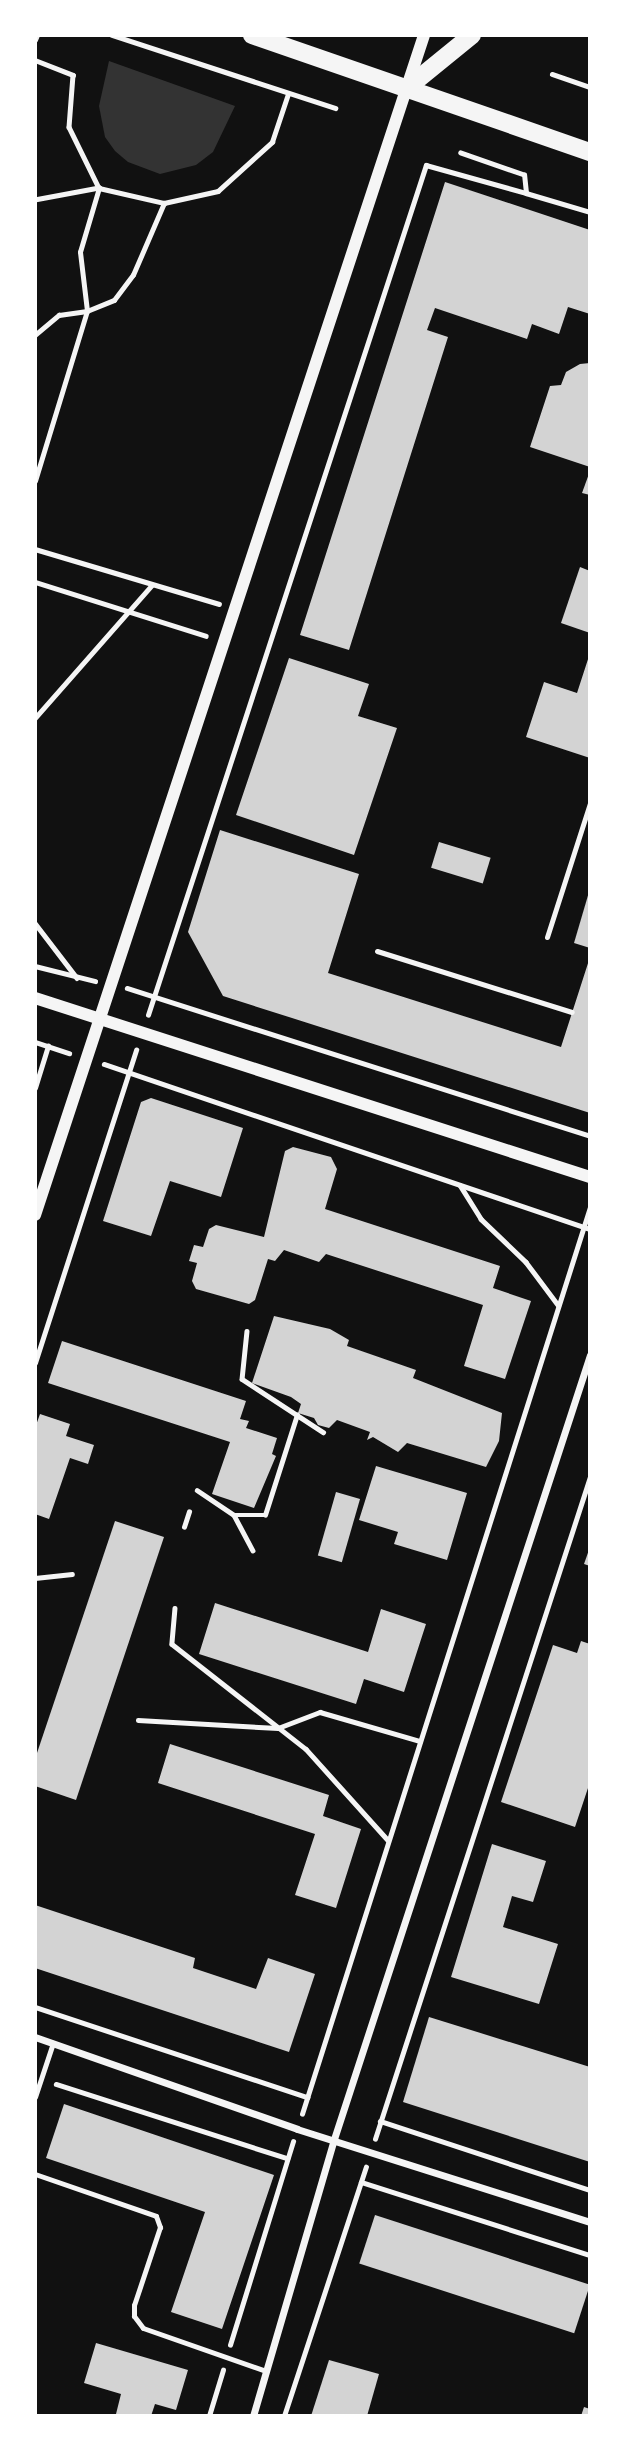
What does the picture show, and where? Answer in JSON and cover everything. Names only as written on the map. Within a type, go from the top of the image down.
[{"type":"main road","points":[[252,35],[590,152]]},
{"type":"main road","points":[[407,88],[472,35]]},
{"type":"street","points":[[35,1215],[109,982],[236,609],[424,35]]},
{"type":"street","points":[[35,998],[590,1177]]},
{"type":"street","points":[[253,2416],[334,2139],[590,1355]]},
{"type":"street","points":[[35,2036],[297,2129],[590,2222]]},
{"type":"lane","points":[[547,937],[590,803]]},
{"type":"lane","points":[[377,951],[572,1012]]},
{"type":"lane","points":[[35,2097],[53,2043]]},
{"type":"lane","points":[[35,2174],[156,2216],[160,2227],[134,2305],[136,2321],[143,2328],[266,2371]]},
{"type":"path","points":[[35,40],[37,35]]},
{"type":"path","points":[[112,35],[335,108]]},
{"type":"path","points":[[35,60],[73,75],[69,127],[100,188],[80,252],[87,311],[35,481]]},
{"type":"path","points":[[552,74],[590,87]]},
{"type":"path","points":[[35,200],[100,188],[164,203],[218,191],[272,142],[288,94]]},
{"type":"path","points":[[461,153],[524,175],[526,193]]},
{"type":"path","points":[[35,1363],[426,165],[590,212]]},
{"type":"path","points":[[35,335],[59,315],[87,311],[114,300],[133,275],[164,203]]},
{"type":"path","points":[[35,549],[236,609]]},
{"type":"path","points":[[35,582],[224,642]]},
{"type":"path","points":[[35,718],[125,611],[153,584]]},
{"type":"path","points":[[35,923],[77,979]]},
{"type":"path","points":[[35,966],[77,979],[109,982],[590,1136]]},
{"type":"path","points":[[35,1042],[590,1230]]},
{"type":"path","points":[[35,1088],[48,1046]]},
{"type":"path","points":[[460,1185],[481,1219],[526,1262],[558,1306]]},
{"type":"path","points":[[209,2416],[307,2096],[590,1206]]},
{"type":"path","points":[[247,1331],[242,1379],[323,1432]]},
{"type":"path","points":[[234,1515],[265,1515],[297,1415]]},
{"type":"path","points":[[284,2416],[590,1477]]},
{"type":"path","points":[[197,1490],[234,1515],[253,1550]]},
{"type":"path","points":[[184,1528],[189,1512]]},
{"type":"path","points":[[35,1578],[72,1574]]},
{"type":"path","points":[[175,1608],[173,1644],[306,1749],[389,1840]]},
{"type":"path","points":[[138,1720],[278,1728],[320,1712],[420,1741]]},
{"type":"path","points":[[35,2007],[307,2096]]},
{"type":"path","points":[[41,2080],[288,2158]]},
{"type":"path","points":[[380,2120],[590,2190]]},
{"type":"path","points":[[360,2182],[590,2255]]},
{"type":"shaded area","points":[[109,61],[235,106],[213,152],[196,165],[160,174],[128,162],[115,151],[105,137],[99,106]]},
{"type":"building","points":[[445,182],[590,230],[590,314],[568,307],[559,334],[532,324],[527,339],[435,308],[427,330],[448,337],[349,650],[300,635]]},
{"type":"building","points":[[590,363],[590,467],[530,447],[550,386],[561,385],[566,372],[580,364]]},
{"type":"building","points":[[590,471],[590,495],[582,493]]},
{"type":"building","points":[[580,567],[590,571],[590,633],[561,623]]},
{"type":"building","points":[[590,653],[590,758],[526,737],[544,682],[577,693]]},
{"type":"building","points":[[289,658],[369,684],[358,716],[397,728],[354,855],[236,815]]},
{"type":"building","points":[[220,830],[359,874],[328,973],[561,1047],[590,957],[590,1113],[223,996],[188,932]]},
{"type":"building","points":[[439,842],[491,858],[483,884],[431,868]]},
{"type":"building","points":[[590,893],[590,948],[574,943]]},
{"type":"building","points":[[151,1098],[243,1128],[221,1197],[170,1181],[151,1236],[103,1221],[141,1102]]},
{"type":"building","points":[[293,1147],[331,1157],[337,1169],[325,1209],[500,1266],[493,1288],[531,1301],[505,1379],[464,1366],[483,1305],[326,1254],[319,1262],[284,1250],[275,1261],[268,1259],[255,1300],[249,1304],[196,1289],[192,1281],[197,1263],[189,1261],[194,1245],[203,1247],[209,1229],[216,1225],[264,1237],[285,1151]]},
{"type":"building","points":[[274,1316],[330,1329],[349,1340],[347,1346],[416,1370],[413,1378],[502,1413],[499,1441],[486,1467],[407,1443],[398,1452],[373,1437],[367,1440],[370,1432],[337,1420],[329,1428],[318,1425],[314,1418],[298,1413],[301,1404],[291,1397],[252,1383]]},
{"type":"building","points":[[62,1341],[246,1401],[240,1419],[249,1421],[246,1428],[277,1438],[272,1454],[276,1456],[254,1508],[212,1494],[230,1442],[48,1383]]},
{"type":"building","points":[[40,1414],[70,1424],[66,1436],[94,1445],[88,1464],[70,1458],[49,1519],[35,1514],[35,1428]]},
{"type":"building","points":[[376,1466],[467,1493],[447,1560],[394,1544],[398,1532],[359,1520]]},
{"type":"building","points":[[336,1492],[360,1499],[342,1562],[318,1555]]},
{"type":"building","points":[[115,1521],[164,1537],[76,1800],[35,1786],[35,1759]]},
{"type":"building","points":[[590,1547],[590,1566],[584,1564]]},
{"type":"building","points":[[215,1603],[368,1652],[381,1609],[426,1624],[404,1692],[364,1679],[356,1704],[199,1654]]},
{"type":"building","points":[[581,1641],[590,1644],[590,1782],[575,1827],[501,1802],[553,1645],[577,1653]]},
{"type":"building","points":[[170,1744],[329,1795],[323,1816],[361,1829],[336,1908],[295,1895],[315,1834],[158,1783]]},
{"type":"building","points":[[492,1844],[546,1861],[533,1902],[512,1896],[503,1927],[558,1944],[539,2004],[451,1977]]},
{"type":"building","points":[[35,1905],[195,1958],[193,1968],[256,1989],[268,1958],[315,1974],[289,2052],[35,1968]]},
{"type":"building","points":[[429,2017],[590,2067],[590,2162],[403,2102]]},
{"type":"building","points":[[64,2104],[274,2175],[222,2329],[171,2312],[205,2212],[46,2158]]},
{"type":"building","points":[[375,2215],[590,2285],[574,2333],[359,2264]]},
{"type":"building","points":[[96,2343],[188,2370],[176,2410],[155,2404],[151,2416],[116,2414],[121,2394],[84,2383]]},
{"type":"building","points":[[329,2360],[379,2374],[367,2416],[311,2416]]},
{"type":"building","points":[[584,2407],[590,2409],[590,2416],[581,2416]]}]
